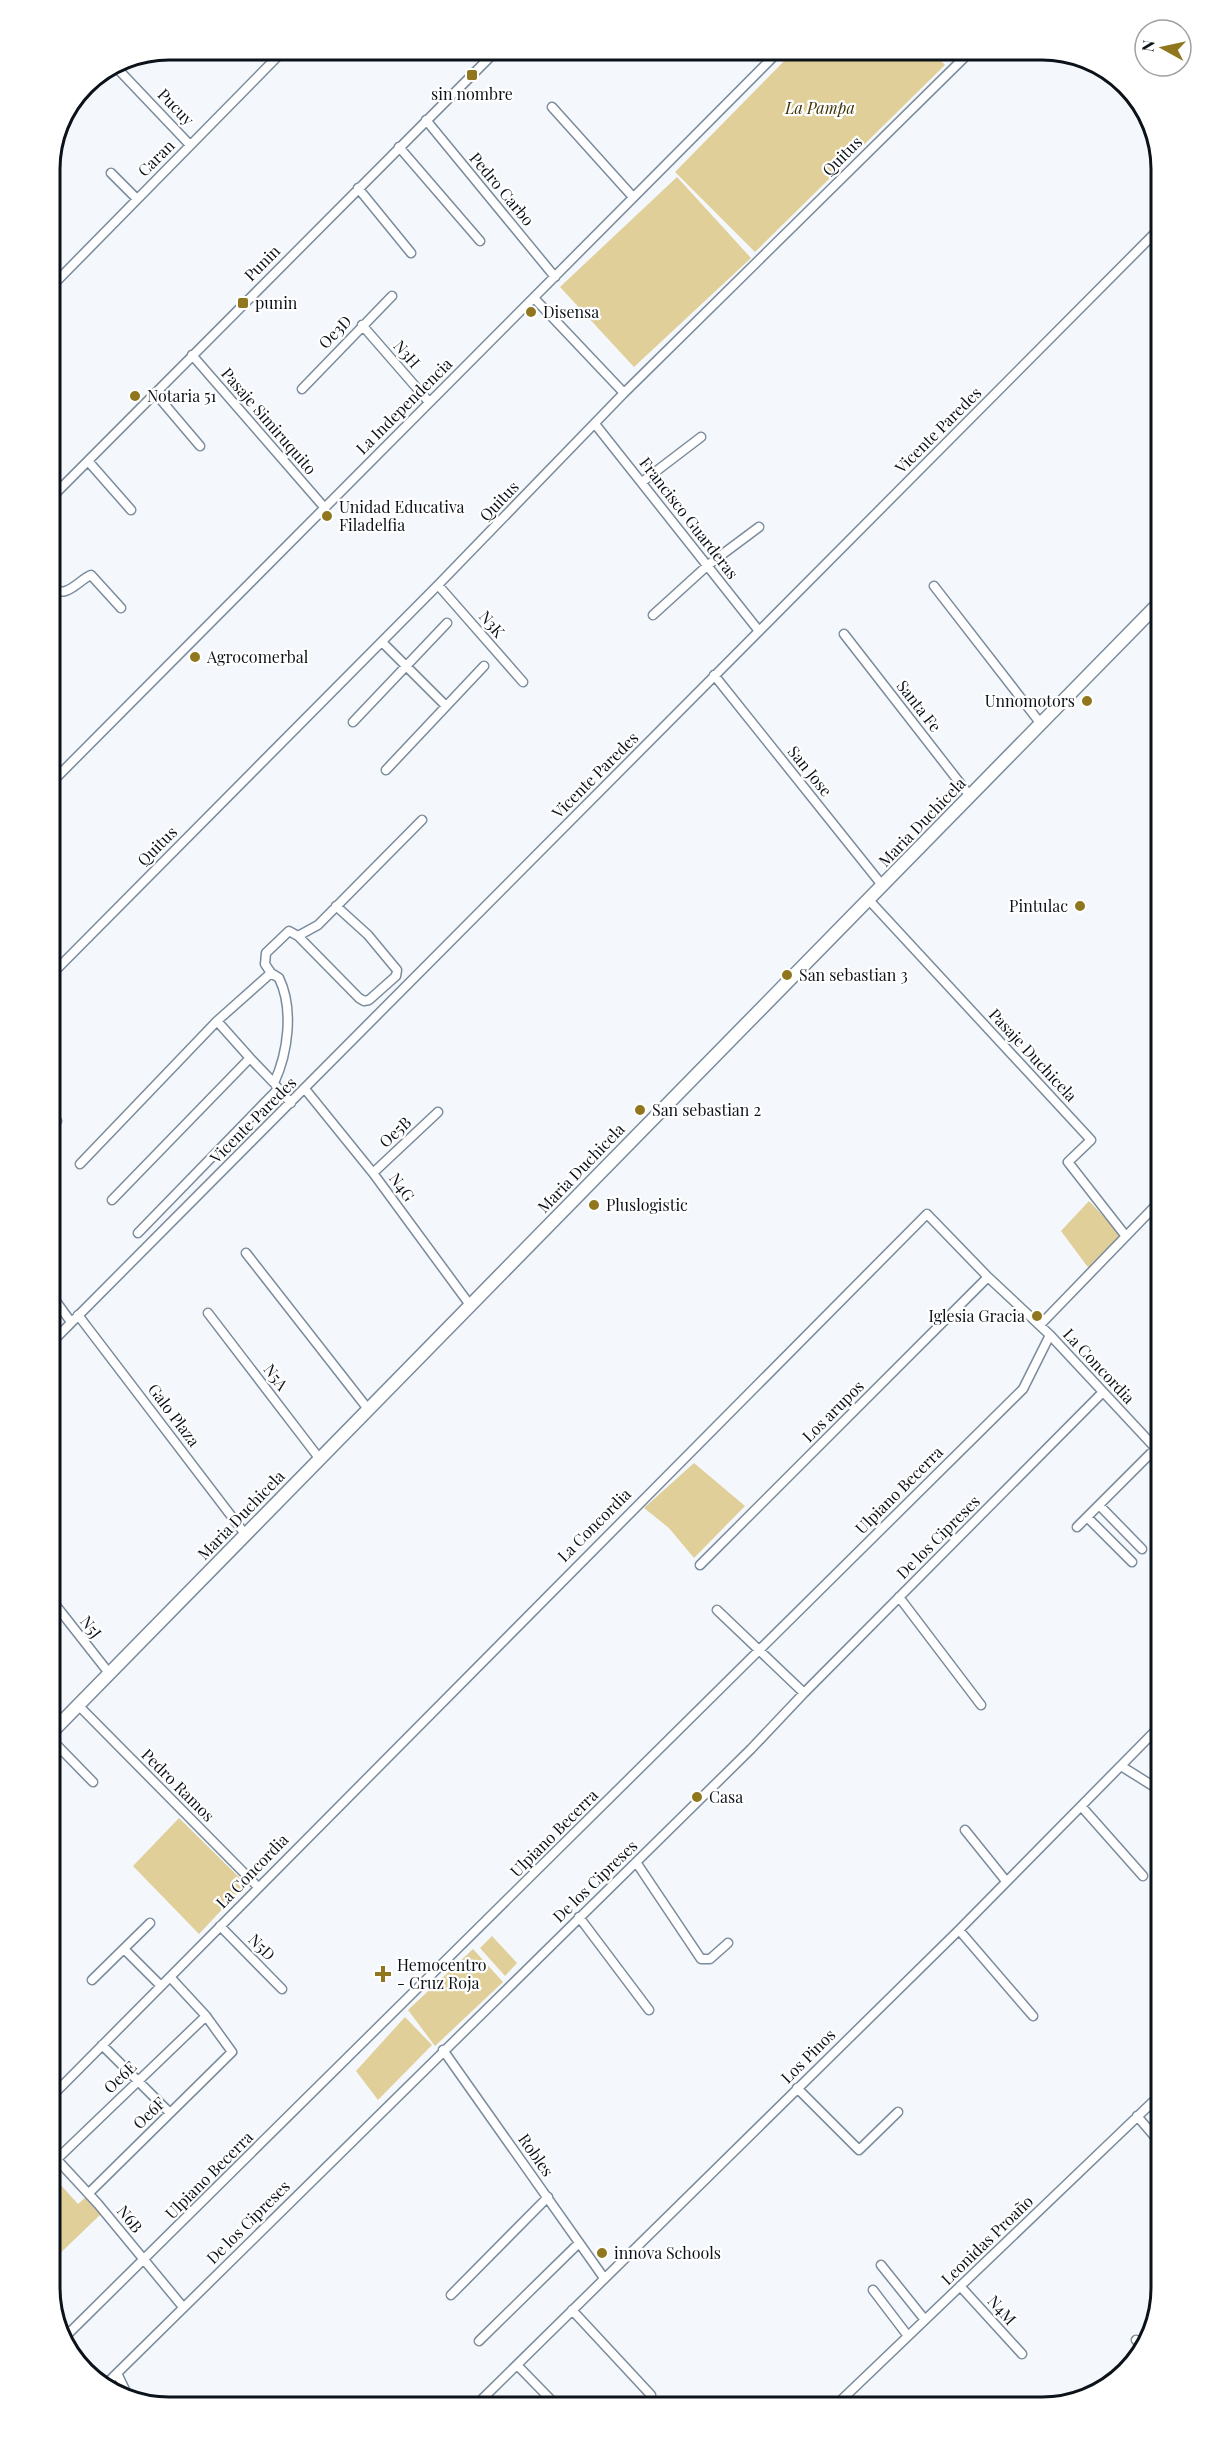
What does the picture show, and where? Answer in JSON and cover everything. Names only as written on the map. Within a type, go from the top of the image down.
[{"type":"main road","name":"Maria Duchicela","points":[[60,1725],[1151,611]]},
{"type":"street","name":"Caran","points":[[60,278],[274,60]]},
{"type":"street","name":"Punin","points":[[60,489],[487,60]]},
{"type":"street","name":"La Independencia","points":[[60,774],[770,60]]},
{"type":"street","name":"Quitus","points":[[60,966],[382,642],[624,393],[962,60]]},
{"type":"street","name":"Pucuy","points":[[120,71],[190,144]]},
{"type":"street","points":[[552,107],[633,197]]},
{"type":"street","name":"Pedro Carbo","points":[[426,120],[555,276]]},
{"type":"street","points":[[399,147],[480,241]]},
{"type":"street","points":[[111,173],[137,199]]},
{"type":"street","points":[[358,188],[411,253]]},
{"type":"street","name":"Vicente Paredes","points":[[60,1334],[1151,237]]},
{"type":"street","name":"Oe3D","points":[[302,389],[392,296]]},
{"type":"street","points":[[534,298],[624,393]]},
{"type":"street","name":"N3H","points":[[362,326],[429,402]]},
{"type":"street","name":"Pasaje Simiruquito","points":[[192,355],[324,507]]},
{"type":"street","points":[[155,393],[200,446]]},
{"type":"street","name":"Francisco Guarderas","points":[[595,424],[759,630]]},
{"type":"street","points":[[642,482],[701,437]]},
{"type":"street","points":[[88,461],[130,510]]},
{"type":"street","points":[[653,615],[708,565],[759,527]]},
{"type":"street","points":[[60,590],[67,591],[91,575],[121,608]]},
{"type":"street","name":"N3K","points":[[438,585],[523,682]]},
{"type":"street","points":[[934,586],[1041,724]]},
{"type":"street","points":[[353,722],[447,623]]},
{"type":"street","name":"Santa Fe","points":[[844,634],[970,796]]},
{"type":"street","points":[[382,642],[446,706]]},
{"type":"street","points":[[386,770],[484,666]]},
{"type":"street","name":"San Jose","points":[[714,675],[882,885]]},
{"type":"street","points":[[298,936],[318,925],[422,820]]},
{"type":"street","name":"Pasaje Duchicela","points":[[868,899],[1091,1140],[1068,1161],[1125,1235]]},
{"type":"street","points":[[138,1233],[276,1086],[284,1055],[287,1008],[279,978],[271,973],[265,964],[266,952],[289,931],[298,936],[364,1001],[369,1000],[396,976],[397,970],[368,935],[336,906]]},
{"type":"street","points":[[80,1164],[217,1021],[271,973]]},
{"type":"street","points":[[217,1021],[291,1103]]},
{"type":"street","points":[[112,1200],[250,1058]]},
{"type":"street","name":"N4G","points":[[305,1089],[373,1173],[470,1305]]},
{"type":"street","name":"Oe5B","points":[[373,1173],[438,1112]]},
{"type":"street","points":[[1040,1325],[1151,1210]]},
{"type":"street","name":"La Concordia","points":[[60,2088],[257,1886],[927,1214],[988,1277],[1050,1335],[1102,1393],[1151,1439]]},
{"type":"street","points":[[246,1253],[368,1409]]},
{"type":"street","name":"Los arupos","points":[[700,1565],[988,1277]]},
{"type":"street","points":[[60,1307],[71,1322]]},
{"type":"street","name":"N5A","points":[[208,1313],[319,1458]]},
{"type":"street","name":"Galo Plaza","points":[[78,1315],[245,1534]]},
{"type":"street","name":"Ulpiano Becerra","points":[[70,2333],[1023,1389],[1050,1335]]},
{"type":"street","name":"De los Cipreses","points":[[111,2379],[751,1749],[1102,1393]]},
{"type":"street","points":[[1077,1527],[1151,1456]]},
{"type":"street","points":[[1099,1505],[1142,1548]]},
{"type":"street","points":[[1087,1517],[1132,1562]]},
{"type":"street","points":[[899,1597],[981,1705]]},
{"type":"street","points":[[717,1610],[804,1693]]},
{"type":"street","name":"N5J","points":[[60,1611],[109,1673]]},
{"type":"street","name":"Pedro Ramos","points":[[78,1705],[257,1886]]},
{"type":"street","name":"Los Pinos","points":[[484,2397],[959,1930],[1151,1735]]},
{"type":"street","points":[[60,1747],[93,1782]]},
{"type":"street","points":[[1121,1766],[1151,1785]]},
{"type":"street","points":[[1081,1806],[1143,1876]]},
{"type":"street","points":[[965,1830],[1006,1881]]},
{"type":"street","points":[[636,1862],[701,1959],[710,1959],[728,1943]]},
{"type":"street","points":[[579,1917],[649,2010]]},
{"type":"street","points":[[92,1980],[150,1923]]},
{"type":"street","name":"N5D","points":[[220,1926],[282,1989]]},
{"type":"street","points":[[959,1930],[1033,2016]]},
{"type":"street","points":[[124,1949],[161,1986]]},
{"type":"street","points":[[170,1977],[206,2016]]},
{"type":"street","name":"Oe6F","points":[[89,2193],[231,2054],[232,2049],[206,2016]]},
{"type":"street","name":"Oe6E","points":[[60,2156],[206,2016]]},
{"type":"street","points":[[102,2045],[170,2113]]},
{"type":"street","name":"Robles","points":[[443,2050],[603,2278]]},
{"type":"street","points":[[797,2088],[859,2150],[898,2112]]},
{"type":"street","name":"Leonidas Proaño","points":[[845,2397],[1151,2103]]},
{"type":"street","points":[[1137,2116],[1151,2132]]},
{"type":"street","name":"N6B","points":[[60,2162],[89,2193],[183,2307]]},
{"type":"street","points":[[451,2295],[548,2197]]},
{"type":"street","points":[[479,2341],[579,2243]]},
{"type":"street","points":[[881,2265],[925,2320]]},
{"type":"street","name":"N4M","points":[[960,2286],[1022,2354]]},
{"type":"street","points":[[873,2290],[908,2336]]},
{"type":"street","points":[[572,2310],[651,2395]]},
{"type":"street","points":[[517,2365],[548,2397]]},
{"type":"street","points":[[117,2373],[124,2387]]},
{"type":"green space","name":"La Pampa","points":[[785,60],[940,60],[945,65],[755,252],[675,172]]},
{"type":"green space","points":[[677,177],[751,258],[634,367],[560,287]]},
{"type":"green space","points":[[1089,1201],[1122,1236],[1090,1270],[1061,1231]]},
{"type":"green space","points":[[694,1463],[745,1506],[694,1558],[669,1528],[644,1508]]},
{"type":"green space","points":[[179,1818],[246,1884],[199,1934],[133,1866]]},
{"type":"green space","points":[[492,1936],[517,1963],[505,1976],[480,1948]]},
{"type":"green space","points":[[473,1949],[503,1982],[435,2046],[408,2010]]},
{"type":"green space","points":[[405,2017],[432,2045],[378,2100],[356,2071]]},
{"type":"green space","points":[[60,2184],[78,2204],[86,2197],[101,2214],[60,2253]]},
{"type":"place","name":"sin nombre","points":[[472,75]]},
{"type":"place","name":"punin","points":[[243,303]]},
{"type":"place","name":"Disensa","points":[[531,312]]},
{"type":"place","name":"Notaria 51","points":[[135,396]]},
{"type":"place","name":"Unidad Educativa Filadelfia","points":[[327,516]]},
{"type":"place","name":"Agrocomerbal","points":[[195,657]]},
{"type":"place","name":"Unnomotors","points":[[1087,701]]},
{"type":"place","name":"Pintulac","points":[[1080,906]]},
{"type":"place","name":"San sebastian 3","points":[[787,975]]},
{"type":"place","name":"San sebastian 2","points":[[640,1110]]},
{"type":"place","name":"Pluslogistic","points":[[594,1205]]},
{"type":"place","name":"Iglesia Gracia","points":[[1037,1316]]},
{"type":"place","name":"Casa","points":[[697,1797]]},
{"type":"place","name":"Hemocentro - Cruz Roja","points":[[383,1974]]},
{"type":"place","name":"innova Schools","points":[[602,2253]]}]
